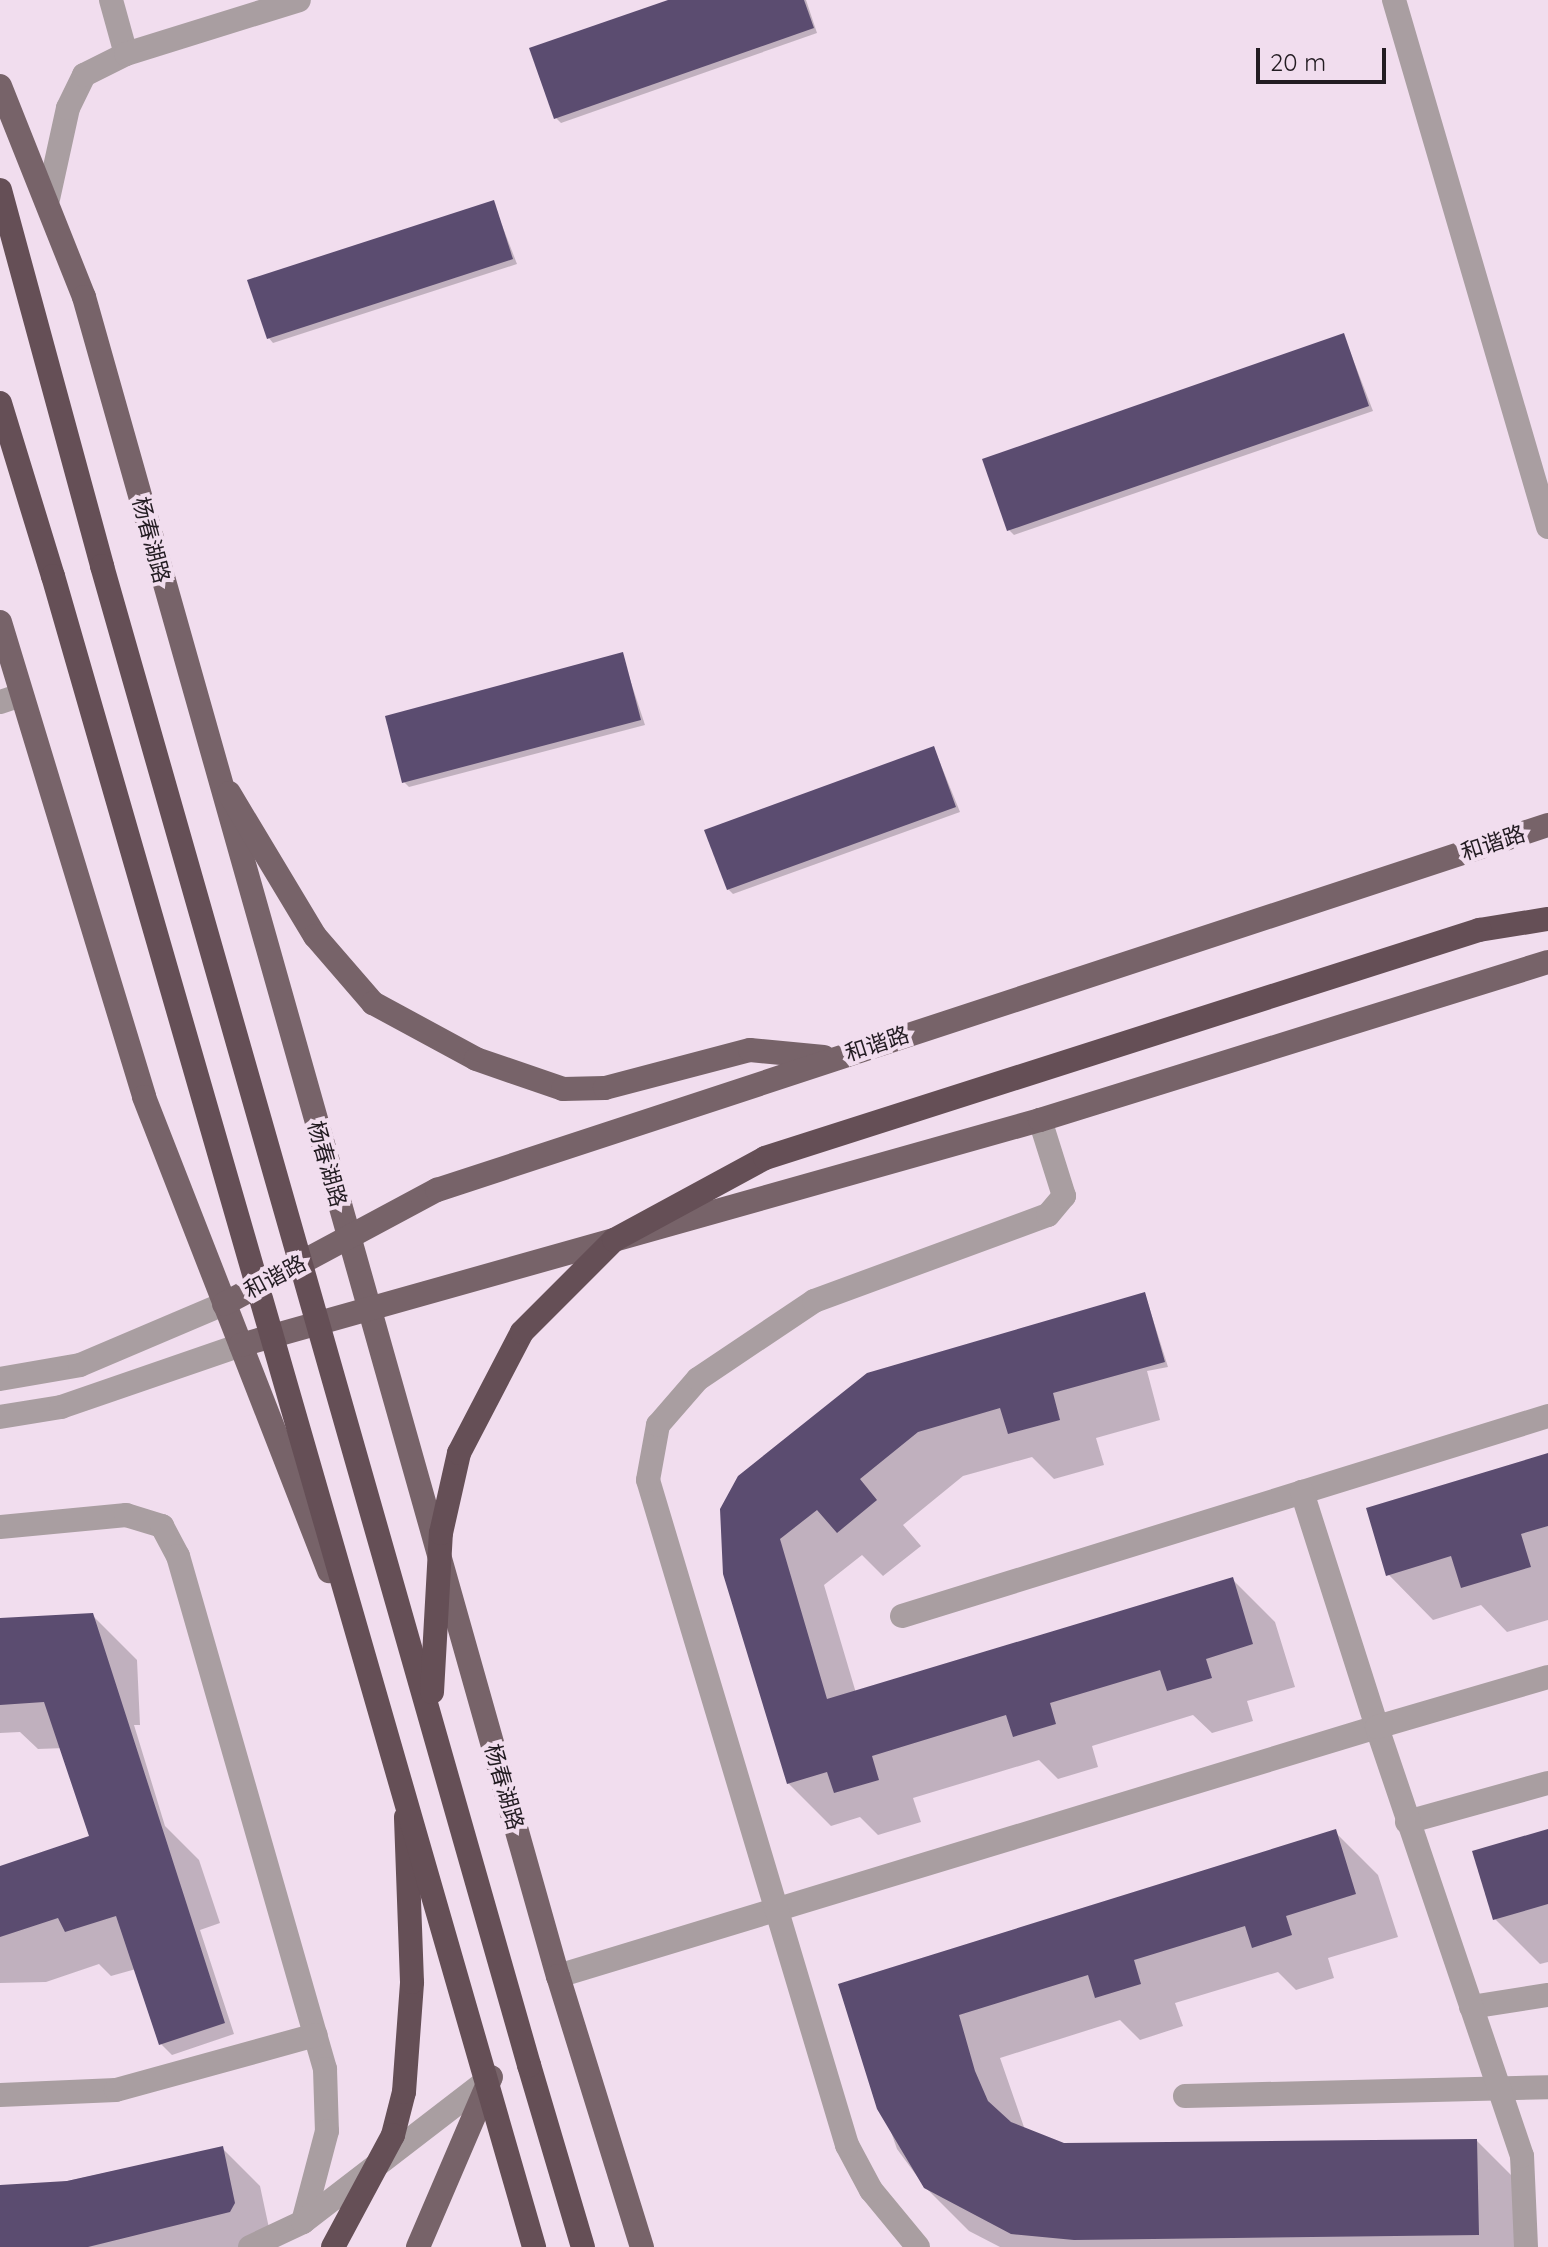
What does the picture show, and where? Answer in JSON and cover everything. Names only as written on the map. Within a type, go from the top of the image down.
[{"type":"highway","points":[[0,190],[102,566],[583,2247]]},
{"type":"highway","points":[[0,403],[53,576],[534,2247]]},
{"type":"highway","points":[[431,1714],[441,1533],[459,1453],[522,1332],[614,1240],[765,1158],[1479,930],[1548,919]]},
{"type":"highway","points":[[333,2247],[381,2161],[404,2092],[412,1982],[406,1811]]},
{"type":"main road","name":"杨春湖路","points":[[0,86],[48,199],[84,297],[213,767],[558,1976],[642,2247]]},
{"type":"main road","points":[[0,622],[11,698],[144,1097],[241,1345],[422,1835],[545,2247]]},
{"type":"main road","points":[[213,767],[315,936],[373,1003],[476,1059],[563,1089],[605,1088],[750,1050],[835,1058]]},
{"type":"main road","name":"和谐路","points":[[224,1304],[437,1190],[1548,825]]},
{"type":"main road","points":[[241,1345],[369,1312],[1040,1120],[1548,962]]},
{"type":"main road","points":[[418,2247],[491,2077]]},
{"type":"street","points":[[111,0],[126,54]]},
{"type":"street","points":[[48,199],[77,86],[126,54],[299,0]]},
{"type":"street","points":[[1394,0],[1548,527]]},
{"type":"street","points":[[918,2247],[871,2190],[847,2145],[648,1480],[658,1425],[698,1379],[814,1301],[1048,1215],[1064,1196],[1040,1120]]},
{"type":"street","points":[[0,1379],[80,1365],[224,1304]]},
{"type":"street","points":[[0,1417],[61,1407],[241,1345]]},
{"type":"street","points":[[902,1616],[1548,1416]]},
{"type":"street","points":[[1302,1492],[1407,1822],[1503,2092],[1522,2156],[1526,2247]]},
{"type":"street","points":[[0,1527],[126,1515],[162,1526],[178,1556],[316,2035],[327,2131],[303,2222]]},
{"type":"street","points":[[558,1976],[1548,1677]]},
{"type":"street","points":[[1407,1822],[1548,1783]]},
{"type":"street","points":[[1471,2007],[1548,1995]]},
{"type":"street","points":[[0,2095],[116,2090],[316,2035]]},
{"type":"street","points":[[250,2247],[303,2222],[491,2077]]},
{"type":"street","points":[[1185,2096],[1503,2092],[1548,2087]]},
{"type":"building","points":[[668,0],[804,0],[814,28],[554,119],[529,48]]},
{"type":"building","points":[[494,200],[513,259],[267,339],[247,280]]},
{"type":"building","points":[[1344,333],[1369,406],[1007,531],[982,459]]},
{"type":"building","points":[[623,652],[641,720],[402,783],[385,716]]},
{"type":"building","points":[[934,746],[956,807],[727,890],[704,830]]},
{"type":"building","points":[[1145,1292],[1165,1362],[1053,1393],[1060,1420],[1008,1434],[1000,1408],[918,1432],[860,1479],[877,1500],[837,1533],[817,1510],[780,1539],[827,1699],[1233,1577],[1253,1644],[1206,1659],[1212,1678],[1167,1691],[1160,1670],[1050,1703],[1056,1724],[1013,1737],[1006,1715],[872,1756],[879,1780],[834,1793],[827,1772],[787,1784],[723,1574],[720,1509],[738,1476],[867,1373]]},
{"type":"building","points":[[1548,1453],[1548,1526],[1521,1534],[1531,1567],[1461,1588],[1451,1556],[1386,1576],[1366,1508]]},
{"type":"building","points":[[93,1613],[225,2023],[159,2045],[116,1916],[65,1932],[58,1918],[0,1937],[0,1866],[89,1836],[44,1702],[0,1705],[0,1618]]},
{"type":"building","points":[[1336,1829],[1356,1894],[1286,1916],[1292,1935],[1252,1948],[1245,1926],[1134,1960],[1141,1984],[1095,1998],[1088,1975],[959,2015],[975,2071],[988,2101],[1011,2122],[1064,2143],[1477,2139],[1479,2235],[1074,2240],[1011,2234],[924,2188],[877,2109],[838,1984]]},
{"type":"building","points":[[1548,1829],[1548,1904],[1493,1920],[1472,1851]]},
{"type":"building","points":[[223,2146],[235,2203],[230,2212],[88,2247],[0,2247],[0,2185],[67,2181]]}]
